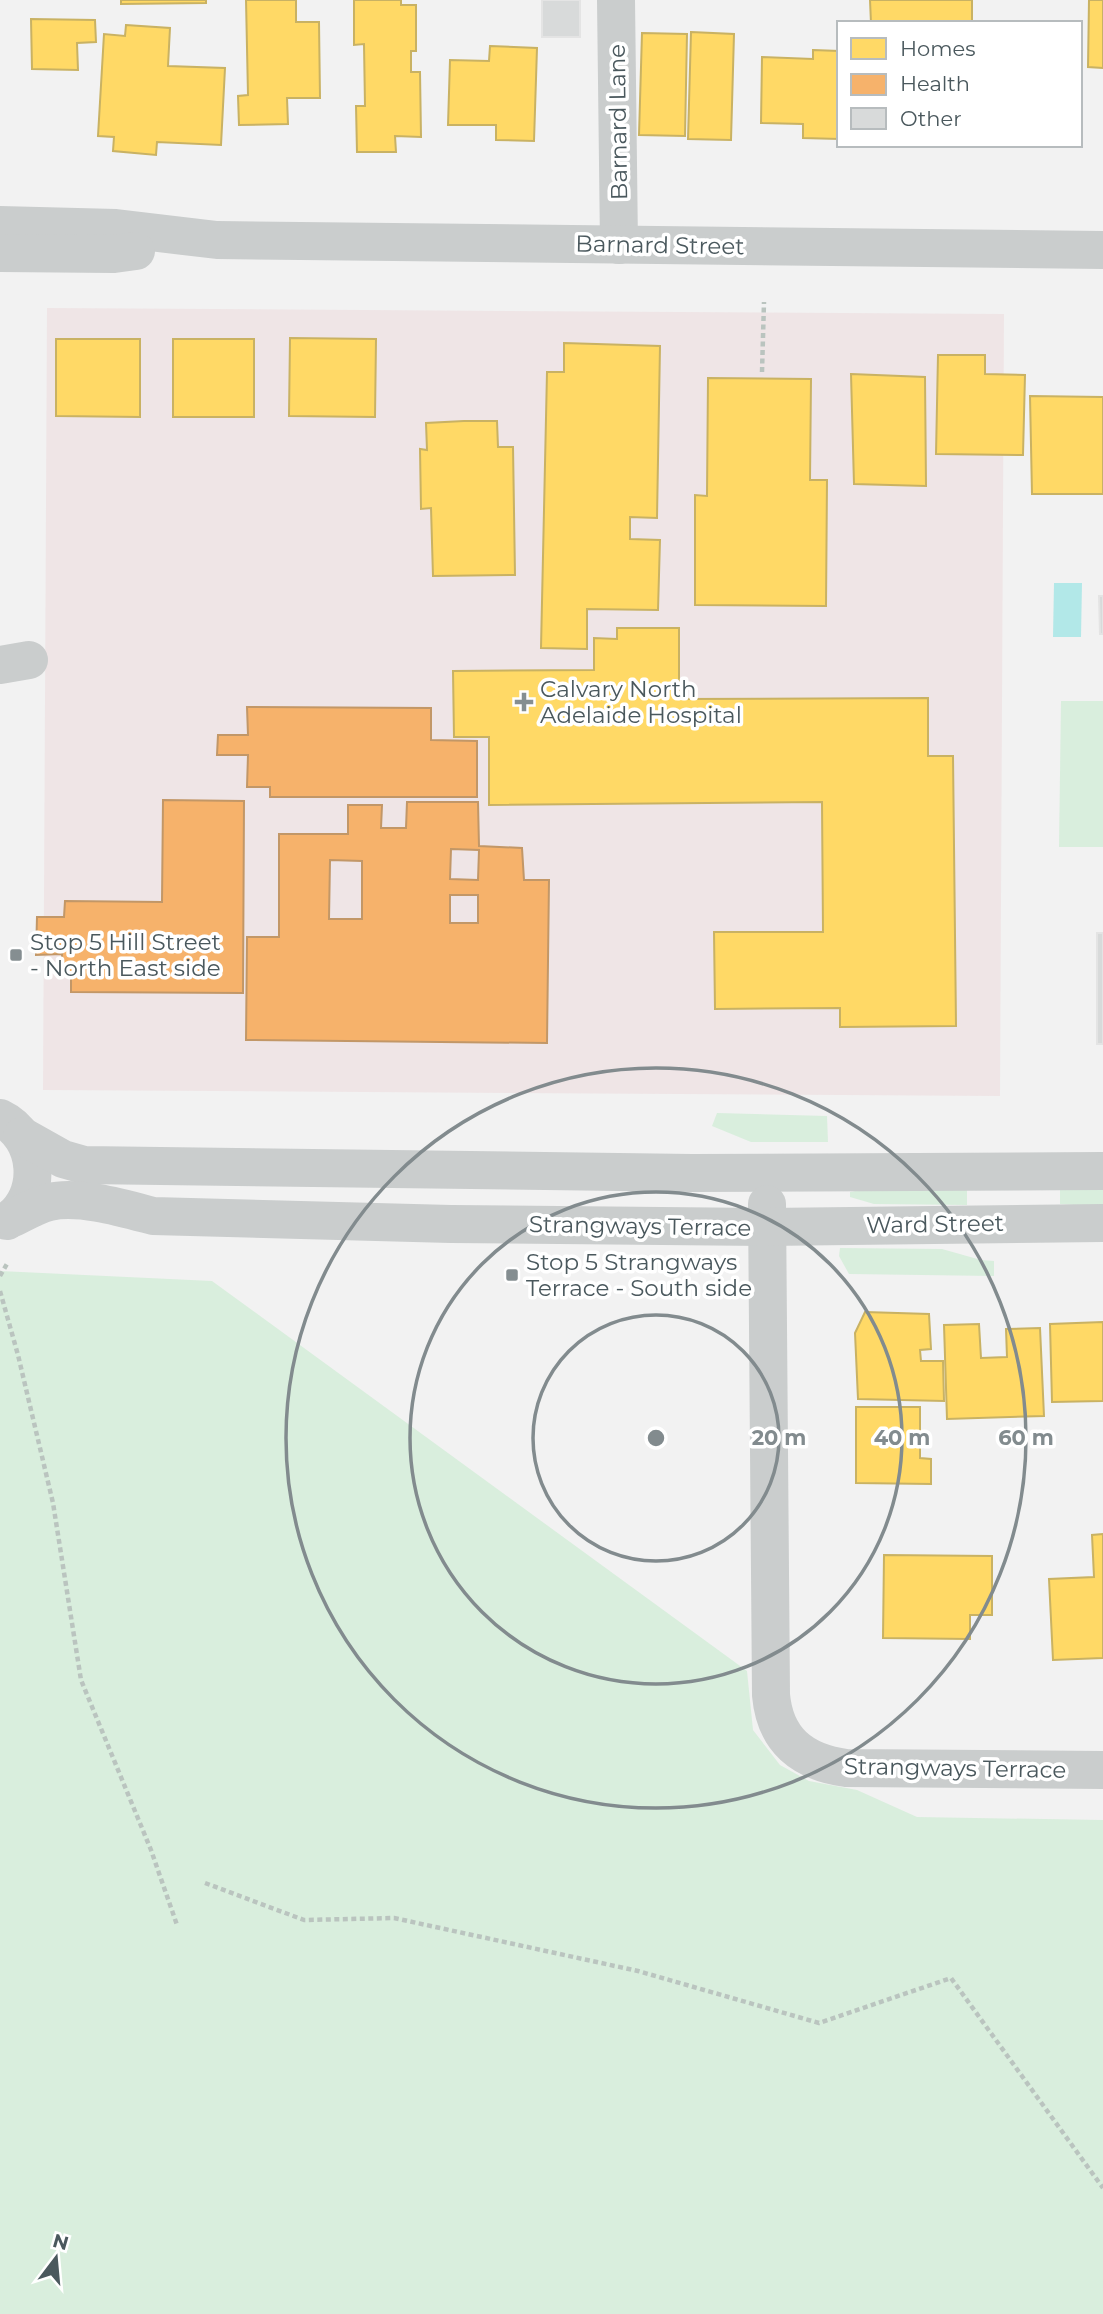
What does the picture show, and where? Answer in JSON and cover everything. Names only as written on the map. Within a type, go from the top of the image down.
[{"type":"street","name":"Barnard Lane","points":[[616,0],[620,245]]},
{"type":"street","name":"Barnard Street","points":[[0,225],[116,228],[218,240],[1103,250]]},
{"type":"street","name":"Barnard Street","points":[[0,253],[114,254],[218,240]]},
{"type":"street","points":[[7,1122],[64,1159],[84,1165],[768,1174],[1103,1171]]},
{"type":"street","points":[[7,1122],[30,1152],[32,1179],[24,1204],[7,1222]]},
{"type":"street","points":[[244,1168],[245,1217]]},
{"type":"street","points":[[1028,1171],[1029,1222]]},
{"type":"street","points":[[493,1172],[495,1224]]},
{"type":"street","points":[[767,1227],[768,1174]]},
{"type":"street","name":"Strangways Terrace","points":[[7,1222],[47,1202],[57,1201],[112,1205],[153,1216],[767,1227],[771,1687],[773,1713],[786,1739],[811,1758],[829,1766],[846,1768],[1103,1770]]},
{"type":"street","name":"Ward Street","points":[[767,1227],[1103,1223]]},
{"type":"path","points":[[762,372],[764,302]]},
{"type":"path","points":[[0,1291],[53,1503],[81,1680],[151,1850],[177,1925]]},
{"type":"path","points":[[205,1883],[304,1920],[394,1918],[638,1971],[819,2023],[951,1978],[1103,2188]]},
{"type":"shaded area","name":"Calvary North Adelaide Hospital","points":[[47,308],[1004,314],[1000,1096],[43,1090]]},
{"type":"green space","points":[[1061,701],[1103,701],[1103,847],[1059,847]]},
{"type":"green space","points":[[717,1113],[827,1116],[828,1142],[751,1142],[712,1126]]},
{"type":"green space","points":[[873,1188],[967,1188],[967,1205],[874,1204],[850,1197],[850,1192]]},
{"type":"green space","points":[[1103,1188],[1103,1207],[1060,1204],[1060,1190]]},
{"type":"green space","points":[[840,1248],[942,1249],[994,1261],[994,1276],[849,1274],[839,1256]]},
{"type":"green space","points":[[0,1271],[212,1281],[747,1671],[753,1730],[780,1765],[809,1781],[857,1790],[917,1817],[1103,1820],[1103,2314],[0,2314]]},
{"type":"water","points":[[1054,583],[1082,583],[1081,637],[1053,637]]},
{"type":"building: Homes","points":[[121,0],[206,0],[206,3],[121,4]]},
{"type":"building: Homes","points":[[246,0],[296,0],[296,22],[319,22],[320,98],[287,98],[288,124],[239,125],[238,96],[248,95]]},
{"type":"building: Homes","points":[[354,0],[401,0],[401,5],[416,5],[416,51],[411,51],[411,72],[420,72],[421,137],[395,136],[396,152],[357,152],[356,106],[365,106],[364,44],[354,45]]},
{"type":"building: Homes","points":[[870,0],[972,0],[972,21],[871,21]]},
{"type":"building: Homes","points":[[1089,0],[1103,0],[1103,68],[1088,67]]},
{"type":"building: Homes","points":[[31,19],[95,20],[96,42],[77,43],[78,70],[32,69]]},
{"type":"building: Homes","points":[[126,25],[170,28],[168,66],[225,68],[221,145],[157,142],[156,155],[113,151],[114,137],[98,136],[104,34],[125,36]]},
{"type":"building: Homes","points":[[691,32],[734,34],[731,140],[688,139]]},
{"type":"building: Homes","points":[[642,33],[687,34],[685,136],[639,135]]},
{"type":"building: Homes","points":[[490,46],[537,48],[534,141],[496,140],[496,125],[448,125],[450,60],[489,61]]},
{"type":"building: Homes","points":[[813,50],[837,51],[837,139],[803,138],[803,124],[761,123],[762,57],[813,59]]},
{"type":"building: Homes","points":[[290,338],[376,339],[375,417],[289,416]]},
{"type":"building: Homes","points":[[56,339],[140,339],[140,417],[56,416]]},
{"type":"building: Homes","points":[[173,339],[254,339],[254,417],[173,417]]},
{"type":"building: Homes","points":[[564,343],[660,346],[657,518],[630,517],[630,539],[660,540],[658,610],[587,609],[587,649],[541,648],[547,372],[564,372]]},
{"type":"building: Homes","points":[[938,355],[985,355],[985,374],[1025,375],[1023,455],[936,454]]},
{"type":"building: Homes","points":[[851,374],[925,377],[926,486],[854,484]]},
{"type":"building: Homes","points":[[708,378],[811,379],[810,480],[827,480],[826,606],[695,605],[695,495],[707,496]]},
{"type":"building: Homes","points":[[1030,396],[1103,397],[1103,494],[1032,494]]},
{"type":"building: Homes","points":[[497,421],[498,447],[513,447],[515,575],[433,576],[431,508],[421,509],[420,449],[427,450],[426,423]]},
{"type":"building: Homes","points":[[617,628],[679,628],[679,699],[928,698],[928,756],[953,756],[956,1026],[840,1027],[840,1008],[715,1009],[714,932],[823,932],[822,802],[489,805],[489,737],[454,737],[453,671],[594,670],[594,638],[617,639]]},
{"type":"building: Homes","points":[[865,1312],[929,1314],[931,1349],[920,1350],[921,1361],[943,1361],[944,1401],[858,1399],[855,1333]]},
{"type":"building: Homes","points":[[1103,1322],[1103,1401],[1052,1402],[1050,1324]]},
{"type":"building: Homes","points":[[979,1324],[981,1358],[1007,1357],[1006,1329],[1040,1328],[1044,1416],[947,1419],[944,1325]]},
{"type":"building: Homes","points":[[856,1407],[920,1407],[920,1458],[931,1459],[931,1484],[856,1483]]},
{"type":"building: Homes","points":[[1103,1534],[1103,1658],[1053,1660],[1049,1579],[1094,1577],[1092,1535]]},
{"type":"building: Homes","points":[[884,1555],[992,1556],[992,1615],[970,1615],[970,1639],[883,1638]]},
{"type":"building: Health","points":[[247,707],[431,708],[431,740],[477,741],[477,797],[270,797],[270,787],[247,787],[248,755],[217,755],[218,735],[248,735]]},
{"type":"building: Health","points":[[163,800],[244,801],[243,993],[71,992],[71,975],[62,975],[62,954],[36,955],[37,917],[64,917],[65,901],[162,902]]},
{"type":"building: Health","points":[[407,802],[478,802],[479,846],[522,848],[524,880],[549,880],[547,1043],[246,1040],[247,937],[279,937],[279,834],[348,834],[348,805],[382,805],[381,828],[406,828]],"holes":[[[451,849],[479,850],[478,880],[450,879]],[[330,860],[362,861],[362,919],[329,919]],[[450,895],[478,895],[478,923],[450,923]]]},
{"type":"building: Other","points":[[542,0],[580,0],[580,37],[542,37]]},
{"type":"building: Other","points":[[1099,596],[1103,596],[1103,634],[1100,634]]},
{"type":"building: Other","points":[[1097,933],[1103,933],[1103,1044],[1097,1044]]},
{"type":"place","name":"Calvary North Adelaide Hospital","points":[[524,702]]},
{"type":"place","name":"Stop 5 Hill Street - North East side","points":[[16,955]]},
{"type":"place","name":"Stop 5 Strangways Terrace - South side","points":[[512,1275]]}]
